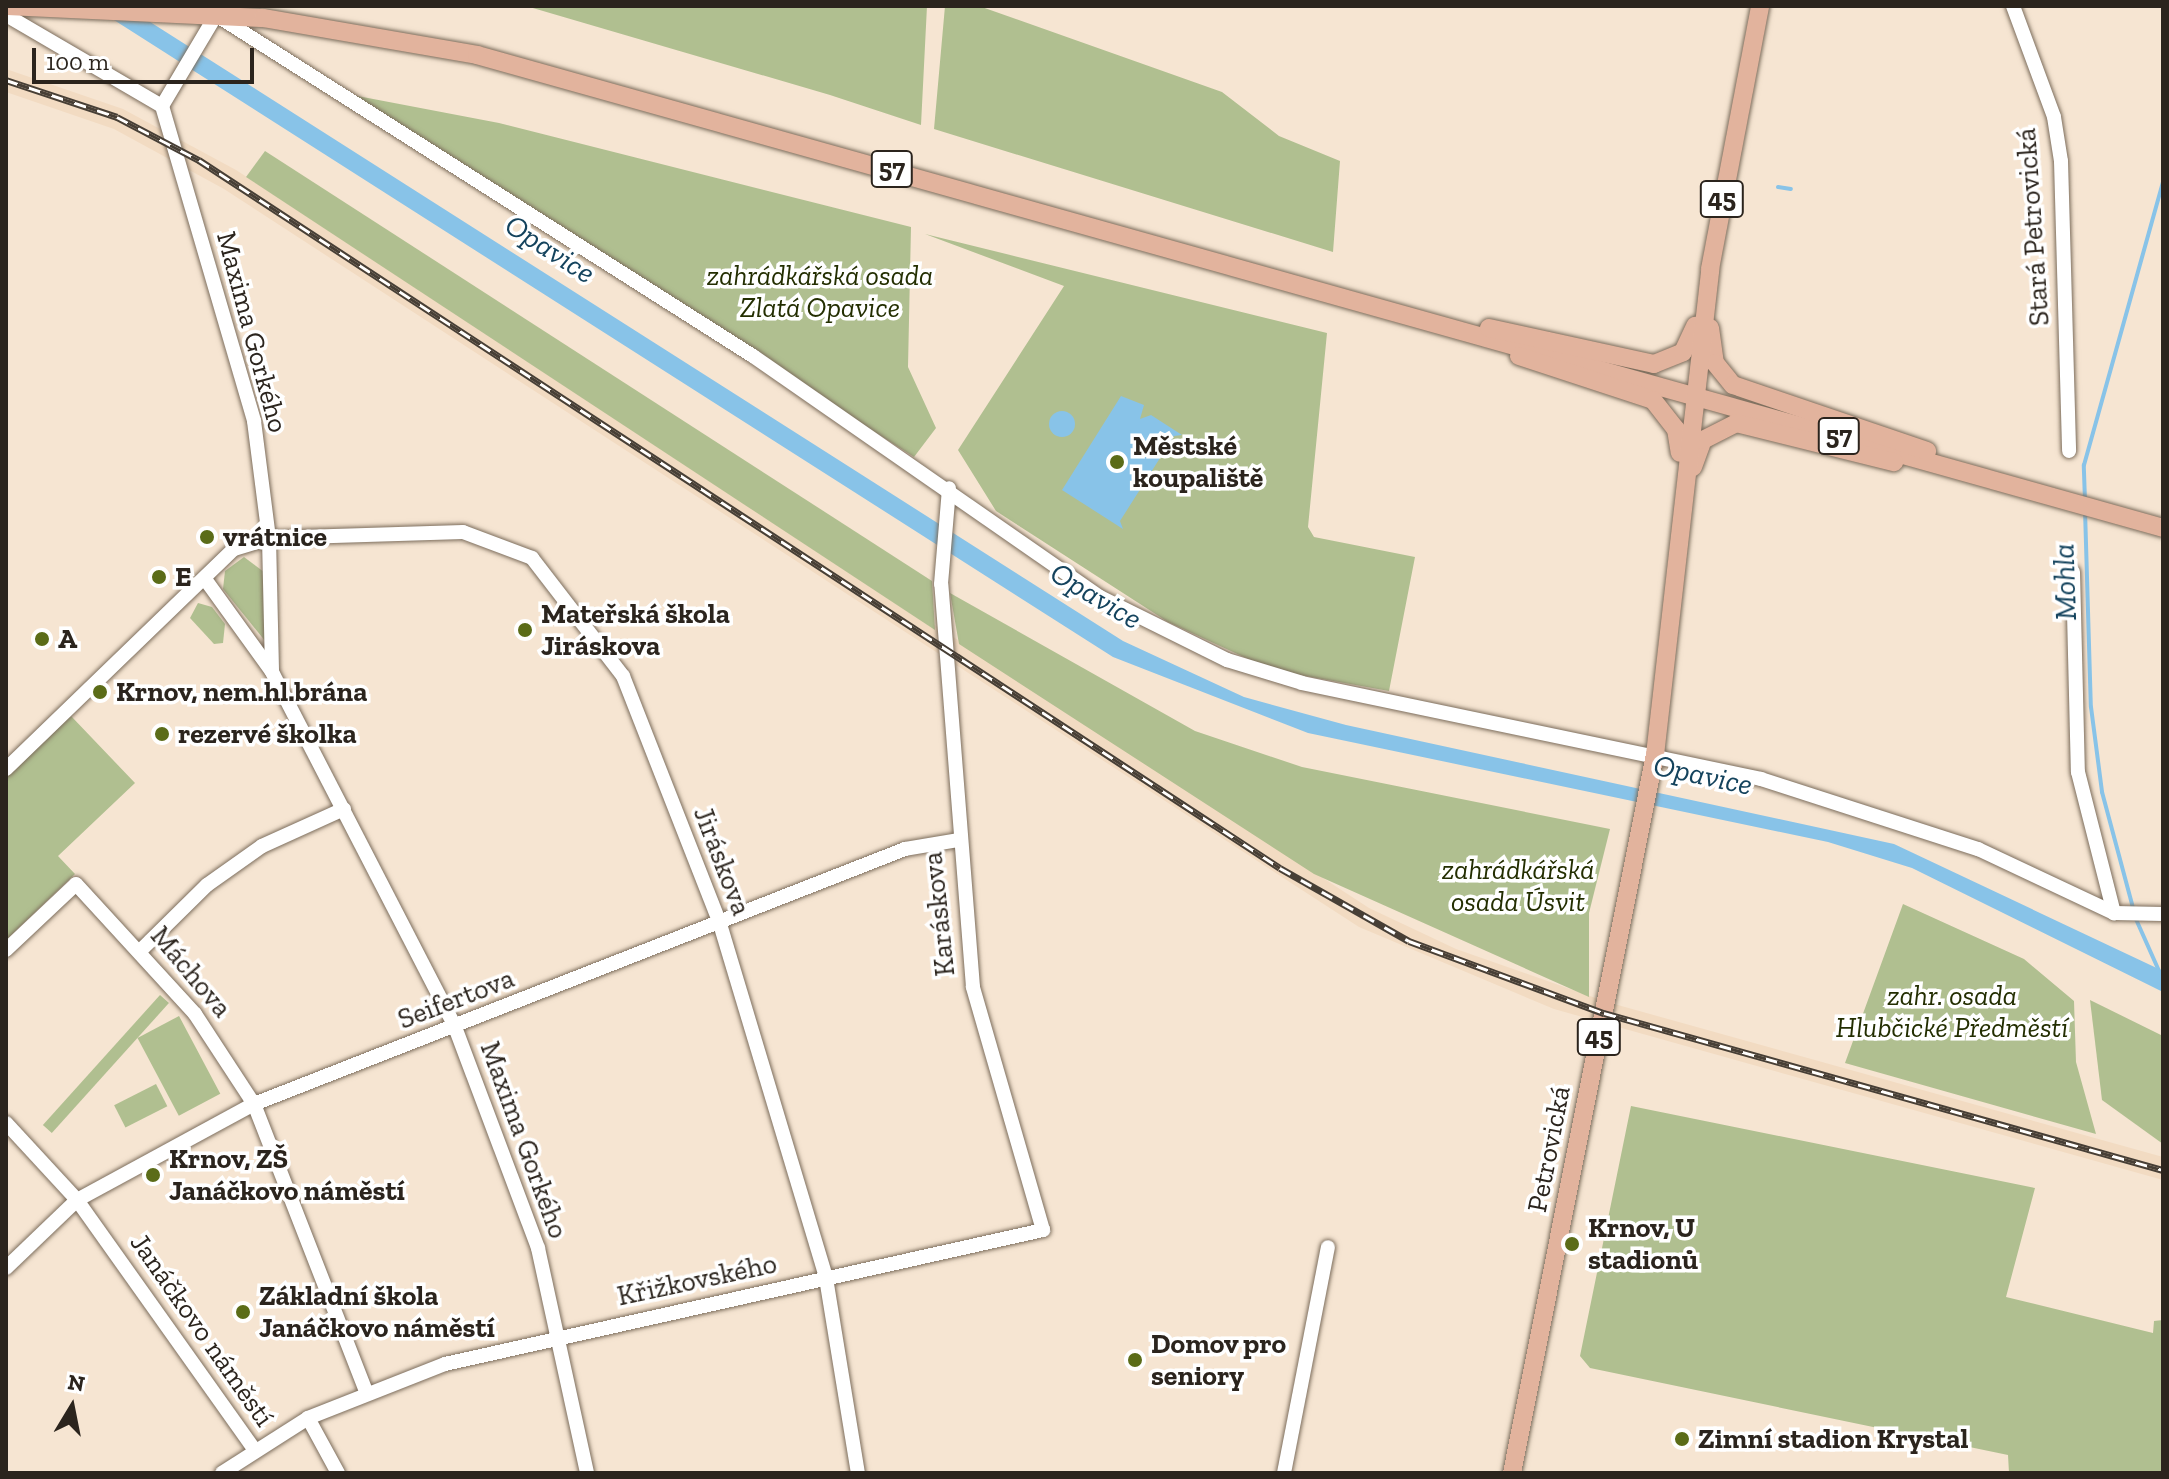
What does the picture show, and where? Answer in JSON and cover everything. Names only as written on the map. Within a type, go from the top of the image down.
[{"type":"main road","name":"57","points":[[6,6],[207,13],[351,29],[614,91],[2163,528]]},
{"type":"main road","name":"45","points":[[1654,759],[1693,394],[1710,269],[1760,6]]},
{"type":"main road","points":[[1431,321],[1542,335],[1661,364],[1690,341],[1710,269]]},
{"type":"main road","points":[[1710,269],[1710,350],[1733,385],[1881,432],[1986,478]]},
{"type":"main road","points":[[1431,321],[1653,400],[1678,436],[1680,521]]},
{"type":"main road","points":[[1680,521],[1698,447],[1730,424],[1986,478]]},
{"type":"main road","name":"Petrovická","points":[[1512,1473],[1654,759]]},
{"type":"street","name":"Stará Petrovická","points":[[2013,6],[2054,117],[2061,161],[2069,451]]},
{"type":"street","points":[[6,15],[162,106],[216,15],[949,488],[1100,597],[1227,660],[1392,703],[1654,759],[1875,812],[2119,914],[2156,912]]},
{"type":"street","name":"Maxima Gorkého","points":[[162,106],[254,421],[269,538],[272,672]]},
{"type":"street","name":"Karáskova","points":[[949,488],[941,584],[958,840],[973,987],[1043,1230]]},
{"type":"street","name":"Jiráskova","points":[[6,769],[234,549],[269,538],[463,532],[532,558],[623,676],[720,924],[826,1278],[858,1473]]},
{"type":"street","points":[[2073,572],[2078,772],[2119,914]]},
{"type":"street","name":"Maxima Gorkého","points":[[205,579],[272,672],[455,1027],[538,1248],[587,1473]]},
{"type":"street","points":[[140,951],[240,862],[344,809]]},
{"type":"street","name":"Seifertova","points":[[6,1268],[77,1200],[254,1104],[905,849],[958,840]]},
{"type":"street","name":"Máchova","points":[[6,950],[76,884],[195,1014],[254,1104]]},
{"type":"street","points":[[254,1104],[366,1391]]},
{"type":"street","name":"Janáčkovo náměstí","points":[[6,1123],[77,1200],[254,1449],[308,1418],[366,1391]]},
{"type":"street","name":"Křižkovského","points":[[366,1391],[555,1337],[1043,1230]]},
{"type":"street","points":[[1284,1473],[1328,1247]]},
{"type":"street","points":[[308,1418],[338,1473]]},
{"type":"street","points":[[222,1473],[254,1449]]},
{"type":"shaded area","points":[[6,69],[123,109],[236,170],[1369,908],[1456,949],[1607,1002],[2163,1157],[2163,1180],[1554,1009],[1359,927],[224,189],[114,129],[6,92]]},
{"type":"green space","points":[[526,6],[927,6],[921,125],[830,95]]},
{"type":"green space","points":[[945,6],[979,6],[1222,92],[1279,136],[1340,161],[1333,252],[934,129]]},
{"type":"green space","name":"zahrádkářská osada Zlatá Opavice","points":[[347,94],[499,123],[911,227],[908,367],[936,428],[914,457]]},
{"type":"green space","points":[[265,151],[932,581],[935,630],[246,177]]},
{"type":"green space","name":"Městské koupaliště","points":[[925,234],[1327,333],[1308,527],[1314,537],[1415,557],[1389,691],[1272,670],[1168,622],[996,511],[958,450],[1064,286]]},
{"type":"green space","points":[[244,557],[264,572],[266,642],[223,589],[225,571]]},
{"type":"green space","name":"zahrádkářská osada Úsvit","points":[[950,593],[1195,731],[1302,767],[1610,829],[1589,913],[1589,997],[1314,874],[959,644]]},
{"type":"green space","points":[[198,603],[212,607],[225,624],[223,643],[214,644],[190,618]]},
{"type":"green space","points":[[71,716],[135,783],[58,856],[75,874],[6,940],[6,778]]},
{"type":"green space","name":"zahr. osada Hlubčické Předměstí","points":[[1903,904],[2024,959],[2074,1001],[2076,1062],[2096,1134],[1845,1063]]},
{"type":"green space","points":[[160,995],[169,1003],[52,1133],[43,1125]]},
{"type":"green space","points":[[2090,1000],[2163,1036],[2163,1144],[2102,1100]]},
{"type":"green space","points":[[179,1016],[220,1094],[179,1116],[138,1038]]},
{"type":"green space","points":[[156,1084],[167,1106],[125,1128],[114,1105]]},
{"type":"green space","points":[[1631,1106],[2035,1188],[2006,1297],[2153,1333],[2154,1321],[2163,1320],[2163,1473],[2009,1473],[2008,1455],[1590,1368],[1580,1356]]},
{"type":"water","points":[[92,6],[125,6],[1123,641],[1244,697],[1346,725],[1894,844],[2163,971],[2163,992],[1912,868],[1828,842],[1308,733],[1113,657]]},
{"type":"water","name":"Městské koupaliště","points":[[1121,396],[1144,405],[1140,419],[1151,415],[1182,435],[1174,436],[1120,521],[1123,529],[1062,490]]},
{"type":"water","name":"Městské koupaliště","points":[[1062,411],[1071,415],[1075,424],[1071,433],[1062,437],[1053,433],[1049,424],[1053,415]]},
{"type":"waterway","name":"Mohla","points":[[2085,501],[2084,465],[2163,182]]},
{"type":"waterway","points":[[1778,187],[1791,189]]},
{"type":"waterway","name":"Mohla","points":[[2085,510],[2091,707],[2102,792],[2133,908]]},
{"type":"waterway","name":"Mohla","points":[[2135,917],[2163,980]]},
{"type":"railway","points":[[6,80],[117,117],[199,160],[1280,868],[1409,941],[1604,1013],[2163,1170]]},
{"type":"place","name":"Městské koupaliště","points":[[1117,462]]},
{"type":"place","name":"vrátnice","points":[[207,537]]},
{"type":"place","name":"E","points":[[159,577]]},
{"type":"place","name":"Mateřská škola Jiráskova","points":[[525,630]]},
{"type":"place","name":"A","points":[[42,639]]},
{"type":"place","name":"Krnov, nem.hl.brána","points":[[100,692]]},
{"type":"place","name":"rezervé školka","points":[[162,734]]},
{"type":"place","name":"Krnov, ZŠ Janáčkovo náměstí","points":[[153,1175]]},
{"type":"place","name":"Krnov, U stadionů","points":[[1572,1244]]},
{"type":"place","name":"Základní škola Janáčkovo náměstí","points":[[243,1312]]},
{"type":"place","name":"Domov pro seniory","points":[[1135,1360]]},
{"type":"place","name":"Zimní stadion Krystal","points":[[1682,1439]]},
{"type":"water label","name":"Opavice","points":[[550,249]]},
{"type":"water label","name":"Opavice","points":[[1096,596]]},
{"type":"water label","name":"Opavice","points":[[1703,775]]}]
